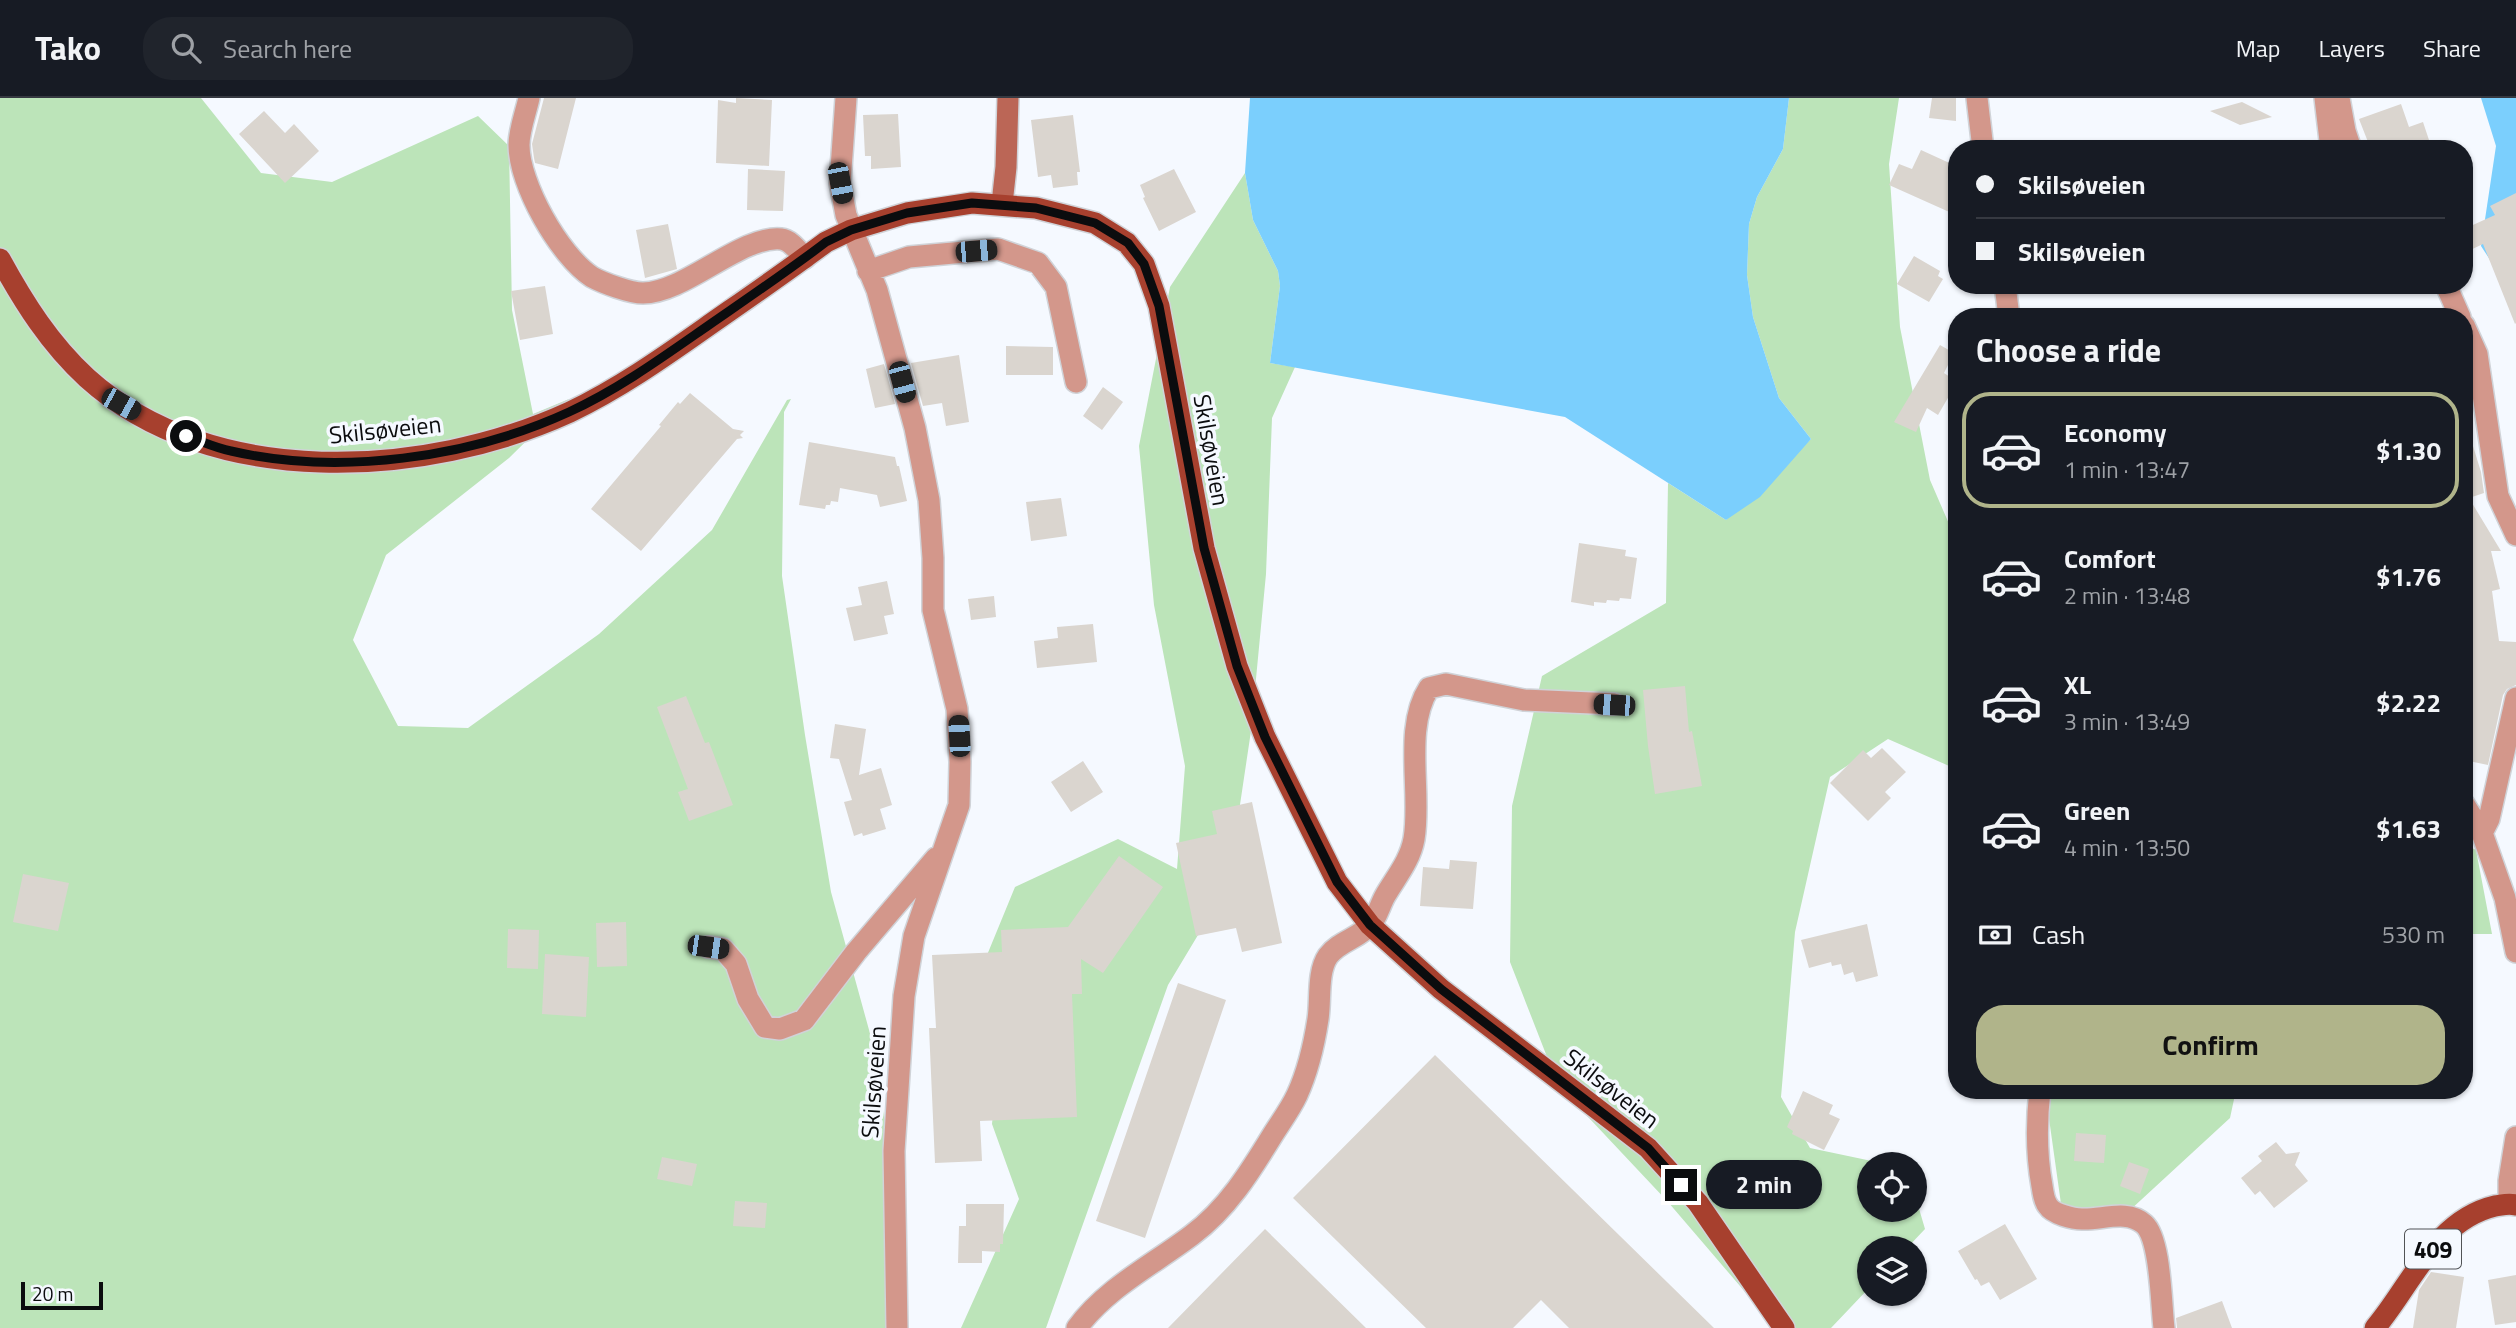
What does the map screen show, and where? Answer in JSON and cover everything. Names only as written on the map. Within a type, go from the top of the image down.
[{"type":"main road","points":[[1002,204],[1008,98]]},
{"type":"main road","name":"Skilsøveien","points":[[0,259],[31,315],[51,341],[88,379],[121,404],[164,428],[229,451],[287,461],[333,463],[410,457],[470,446],[531,428],[570,412],[626,383],[826,242],[851,230],[907,213],[972,203],[1036,208],[1095,223],[1128,243],[1144,264],[1159,306],[1204,548],[1237,666],[1265,737],[1337,882],[1370,925],[1441,989],[1648,1148],[1698,1203],[1784,1328]]},
{"type":"main road","name":"409","points":[[2375,1328],[2424,1258],[2459,1223],[2479,1210],[2512,1204]]},
{"type":"street","points":[[529,98],[519,143],[525,174],[547,225],[573,258],[592,276],[613,286],[643,293],[673,285],[741,250],[768,240],[782,239],[791,243],[805,258]]},
{"type":"street","points":[[846,98],[840,183],[851,230]]},
{"type":"street","points":[[1977,98],[1982,140]]},
{"type":"street","points":[[2325,98],[2331,140]]},
{"type":"street","points":[[2339,98],[2348,140]]},
{"type":"street","name":"Skilsøveien","points":[[851,230],[877,289],[915,428],[929,500],[933,610],[957,709],[960,762],[959,805],[914,936],[904,996],[894,1151],[897,1328]]},
{"type":"street","points":[[868,271],[909,257],[998,249],[1038,263],[1056,287],[1076,382]]},
{"type":"street","points":[[2473,346],[2477,355],[2498,496],[2516,536]]},
{"type":"street","points":[[1077,1328],[1086,1315],[1127,1281],[1194,1233],[1223,1207],[1250,1171],[1296,1098],[1308,1070],[1328,956],[1370,925],[1404,868],[1414,839],[1417,726],[1422,700],[1429,688],[1446,684],[1524,700],[1614,705]]},
{"type":"street","points":[[2482,834],[2496,793],[2516,698]]},
{"type":"street","points":[[2473,819],[2482,834],[2505,898],[2516,952]]},
{"type":"street","name":"Skilsøveien","points":[[708,947],[723,949],[736,964],[748,999],[765,1027],[780,1030],[789,1027],[804,1020],[946,846]]},
{"type":"street","points":[[2039,1099],[2035,1124],[2037,1157],[2045,1203],[2050,1210],[2082,1219],[2129,1216],[2144,1224],[2153,1238],[2158,1259],[2164,1328]]},
{"type":"street","points":[[2512,1204],[2508,1181],[2516,1137]]},
{"type":"green space","points":[[0,98],[201,98],[261,173],[332,182],[478,116],[509,146],[512,310],[533,414],[569,399],[509,458],[386,555],[353,640],[398,726],[468,728],[599,634],[712,530],[787,400],[791,399],[784,412],[782,576],[831,892],[874,1048],[897,1206],[908,1328],[0,1328]]},
{"type":"green space","points":[[1789,98],[1899,98],[1889,164],[1900,327],[1930,480],[1948,522],[1948,765],[1888,739],[1830,777],[1795,932],[1781,1097],[1810,1148],[1857,1158],[1857,1222],[1923,1222],[1925,1229],[1918,1236],[1857,1236],[1857,1301],[1831,1328],[1776,1328],[1668,1202],[1558,1085],[1510,962],[1512,806],[1542,676],[1666,603],[1668,483],[1726,520],[1811,439],[1779,398],[1753,317],[1747,275],[1749,224],[1757,197],[1783,149]]},
{"type":"green space","points":[[1245,173],[1253,220],[1278,271],[1280,286],[1270,363],[1295,367],[1272,418],[1266,574],[1251,731],[1228,885],[1168,985],[1046,1328],[961,1328],[1019,1199],[992,1124],[996,1082],[985,960],[1015,887],[1118,839],[1177,869],[1185,766],[1154,605],[1139,446],[1170,287]]},
{"type":"green space","points":[[2473,848],[2476,850],[2492,934],[2473,934]]},
{"type":"green space","points":[[2046,1099],[2234,1099],[2230,1118],[2116,1223],[2062,1211]]},
{"type":"water","points":[[1250,98],[1789,98],[1783,149],[1757,197],[1749,224],[1747,275],[1753,317],[1779,398],[1811,439],[1760,497],[1726,520],[1565,417],[1270,363],[1280,286],[1278,271],[1253,220],[1245,173]]},
{"type":"water","points":[[2481,98],[2516,98],[2516,265],[2498,272],[2481,246],[2496,146]]},
{"type":"building","points":[[544,98],[576,98],[558,169],[535,163],[534,158],[532,144]]},
{"type":"building","points":[[736,98],[772,100],[769,166],[716,163],[718,100],[736,103]]},
{"type":"building","points":[[1932,98],[1956,98],[1956,121],[1929,118]]},
{"type":"building","points":[[2242,102],[2272,117],[2240,125],[2210,111]]},
{"type":"building","points":[[2401,104],[2409,127],[2423,122],[2429,140],[2367,140],[2359,119]]},
{"type":"building","points":[[264,111],[285,133],[294,124],[319,151],[285,183],[239,134]]},
{"type":"building","points":[[898,114],[901,167],[871,169],[871,156],[865,156],[863,115]]},
{"type":"building","points":[[1073,115],[1080,172],[1077,172],[1078,185],[1053,188],[1051,175],[1038,177],[1031,120]]},
{"type":"building","points":[[1921,150],[1948,162],[1948,211],[1889,185],[1899,164],[1912,169]]},
{"type":"building","points":[[748,169],[785,171],[783,211],[747,210]]},
{"type":"building","points":[[1174,169],[1196,212],[1159,231],[1143,198],[1145,197],[1140,185]]},
{"type":"building","points":[[2516,193],[2515,324],[2483,244],[2473,249],[2473,225],[2495,215],[2490,206]]},
{"type":"building","points":[[668,224],[677,269],[645,278],[636,230]]},
{"type":"building","points":[[1914,256],[1940,271],[1938,276],[1943,279],[1929,302],[1897,284]]},
{"type":"building","points":[[545,286],[553,334],[520,340],[511,291]]},
{"type":"building","points":[[1940,345],[1948,350],[1948,365],[1944,373],[1948,376],[1948,398],[1938,415],[1927,408],[1916,432],[1894,422]]},
{"type":"building","points":[[1006,346],[1053,347],[1053,375],[1006,375]]},
{"type":"building","points":[[959,355],[969,422],[946,426],[942,403],[923,406],[911,363]]},
{"type":"building","points":[[884,364],[895,404],[875,408],[866,369]]},
{"type":"building","points":[[1103,387],[1123,402],[1102,430],[1083,416]]},
{"type":"building","points":[[690,393],[733,429],[744,431],[740,435],[743,438],[737,439],[641,551],[591,509],[678,402],[680,404]]},
{"type":"building","points":[[809,442],[895,457],[907,501],[880,507],[877,495],[840,488],[838,502],[831,501],[825,509],[799,505]]},
{"type":"building","points":[[2473,446],[2481,472],[2484,493],[2473,497]]},
{"type":"building","points":[[1061,498],[1067,536],[1031,541],[1026,502]]},
{"type":"building","points":[[2473,505],[2501,551],[2491,551],[2500,589],[2492,591],[2499,641],[2516,642],[2516,685],[2507,689],[2503,695],[2488,765],[2473,762]]},
{"type":"building","points":[[1579,543],[1626,550],[1625,556],[1637,558],[1631,599],[1594,602],[1594,606],[1571,602]]},
{"type":"building","points":[[887,581],[894,614],[884,616],[888,634],[854,641],[846,608],[862,605],[858,587]]},
{"type":"building","points":[[994,596],[996,617],[971,620],[968,599]]},
{"type":"building","points":[[1093,624],[1097,662],[1037,668],[1034,641],[1058,638],[1057,627]]},
{"type":"building","points":[[1685,686],[1689,732],[1692,731],[1702,786],[1655,794],[1643,690]]},
{"type":"building","points":[[686,696],[705,743],[709,742],[733,805],[689,821],[678,792],[688,789],[657,707]]},
{"type":"building","points":[[835,724],[866,729],[859,775],[881,768],[892,805],[880,809],[886,829],[854,836],[844,802],[852,800],[839,759],[830,758]]},
{"type":"building","points":[[1882,748],[1906,772],[1885,792],[1891,798],[1868,821],[1830,783],[1863,750],[1871,758]]},
{"type":"building","points":[[1083,761],[1103,792],[1071,812],[1051,782]]},
{"type":"building","points":[[1252,802],[1282,943],[1242,952],[1236,928],[1196,936],[1176,843],[1217,834],[1212,811]]},
{"type":"building","points":[[1119,856],[1163,887],[1103,973],[1081,959],[1082,994],[1072,994],[1077,1117],[980,1121],[982,1161],[935,1163],[929,1028],[936,1028],[932,955],[1002,952],[1001,930],[1068,927]]},
{"type":"building","points":[[1450,860],[1477,862],[1473,909],[1420,906],[1423,867],[1449,869]]},
{"type":"building","points":[[23,874],[69,883],[58,931],[13,922]]},
{"type":"building","points":[[626,922],[627,966],[597,967],[596,923]]},
{"type":"building","points":[[1867,924],[1878,976],[1856,982],[1853,972],[1844,975],[1841,964],[1832,966],[1831,962],[1809,968],[1801,940]]},
{"type":"building","points":[[508,929],[539,930],[538,969],[507,968]]},
{"type":"building","points":[[545,954],[589,957],[586,1017],[542,1014]]},
{"type":"building","points":[[1178,983],[1226,1000],[1145,1238],[1096,1221]]},
{"type":"building","points":[[1435,1055],[1714,1328],[1569,1328],[1541,1300],[1513,1328],[1426,1328],[1293,1198]]},
{"type":"building","points":[[1803,1091],[1833,1105],[1829,1114],[1840,1119],[1824,1150],[1792,1134],[1793,1131],[1787,1127]]},
{"type":"building","points":[[2076,1133],[2106,1135],[2104,1163],[2074,1161]]},
{"type":"building","points":[[2276,1142],[2286,1154],[2300,1152],[2295,1165],[2308,1181],[2274,1208],[2260,1191],[2255,1195],[2241,1178],[2262,1161],[2258,1156]]},
{"type":"building","points":[[662,1157],[697,1164],[692,1186],[657,1179]]},
{"type":"building","points":[[2129,1162],[2149,1169],[2140,1194],[2120,1186]]},
{"type":"building","points":[[735,1201],[767,1203],[765,1228],[733,1226]]},
{"type":"building","points":[[966,1204],[1004,1204],[1003,1244],[1000,1244],[1000,1252],[982,1251],[982,1263],[958,1263],[959,1226],[966,1226]]},
{"type":"building","points":[[2005,1224],[2037,1279],[2000,1300],[1989,1282],[1981,1286],[1977,1279],[1975,1280],[1958,1251]]},
{"type":"building","points":[[1265,1229],[1366,1328],[1168,1328]]},
{"type":"building","points":[[2431,1272],[2464,1277],[2456,1328],[2413,1328],[2419,1290]]},
{"type":"building","points":[[2516,1275],[2516,1322],[2495,1325],[2488,1280]]},
{"type":"building","points":[[2222,1301],[2232,1328],[2177,1328],[2176,1318]]},
{"type":"route","points":[[186,436],[229,451],[287,461],[333,463],[410,457],[470,446],[531,428],[570,412],[626,383],[826,242],[851,230],[907,213],[972,203],[1036,208],[1095,223],[1128,243],[1144,264],[1159,306],[1204,548],[1237,666],[1265,737],[1337,882],[1370,925],[1441,989],[1648,1148],[1681,1185]]}]
